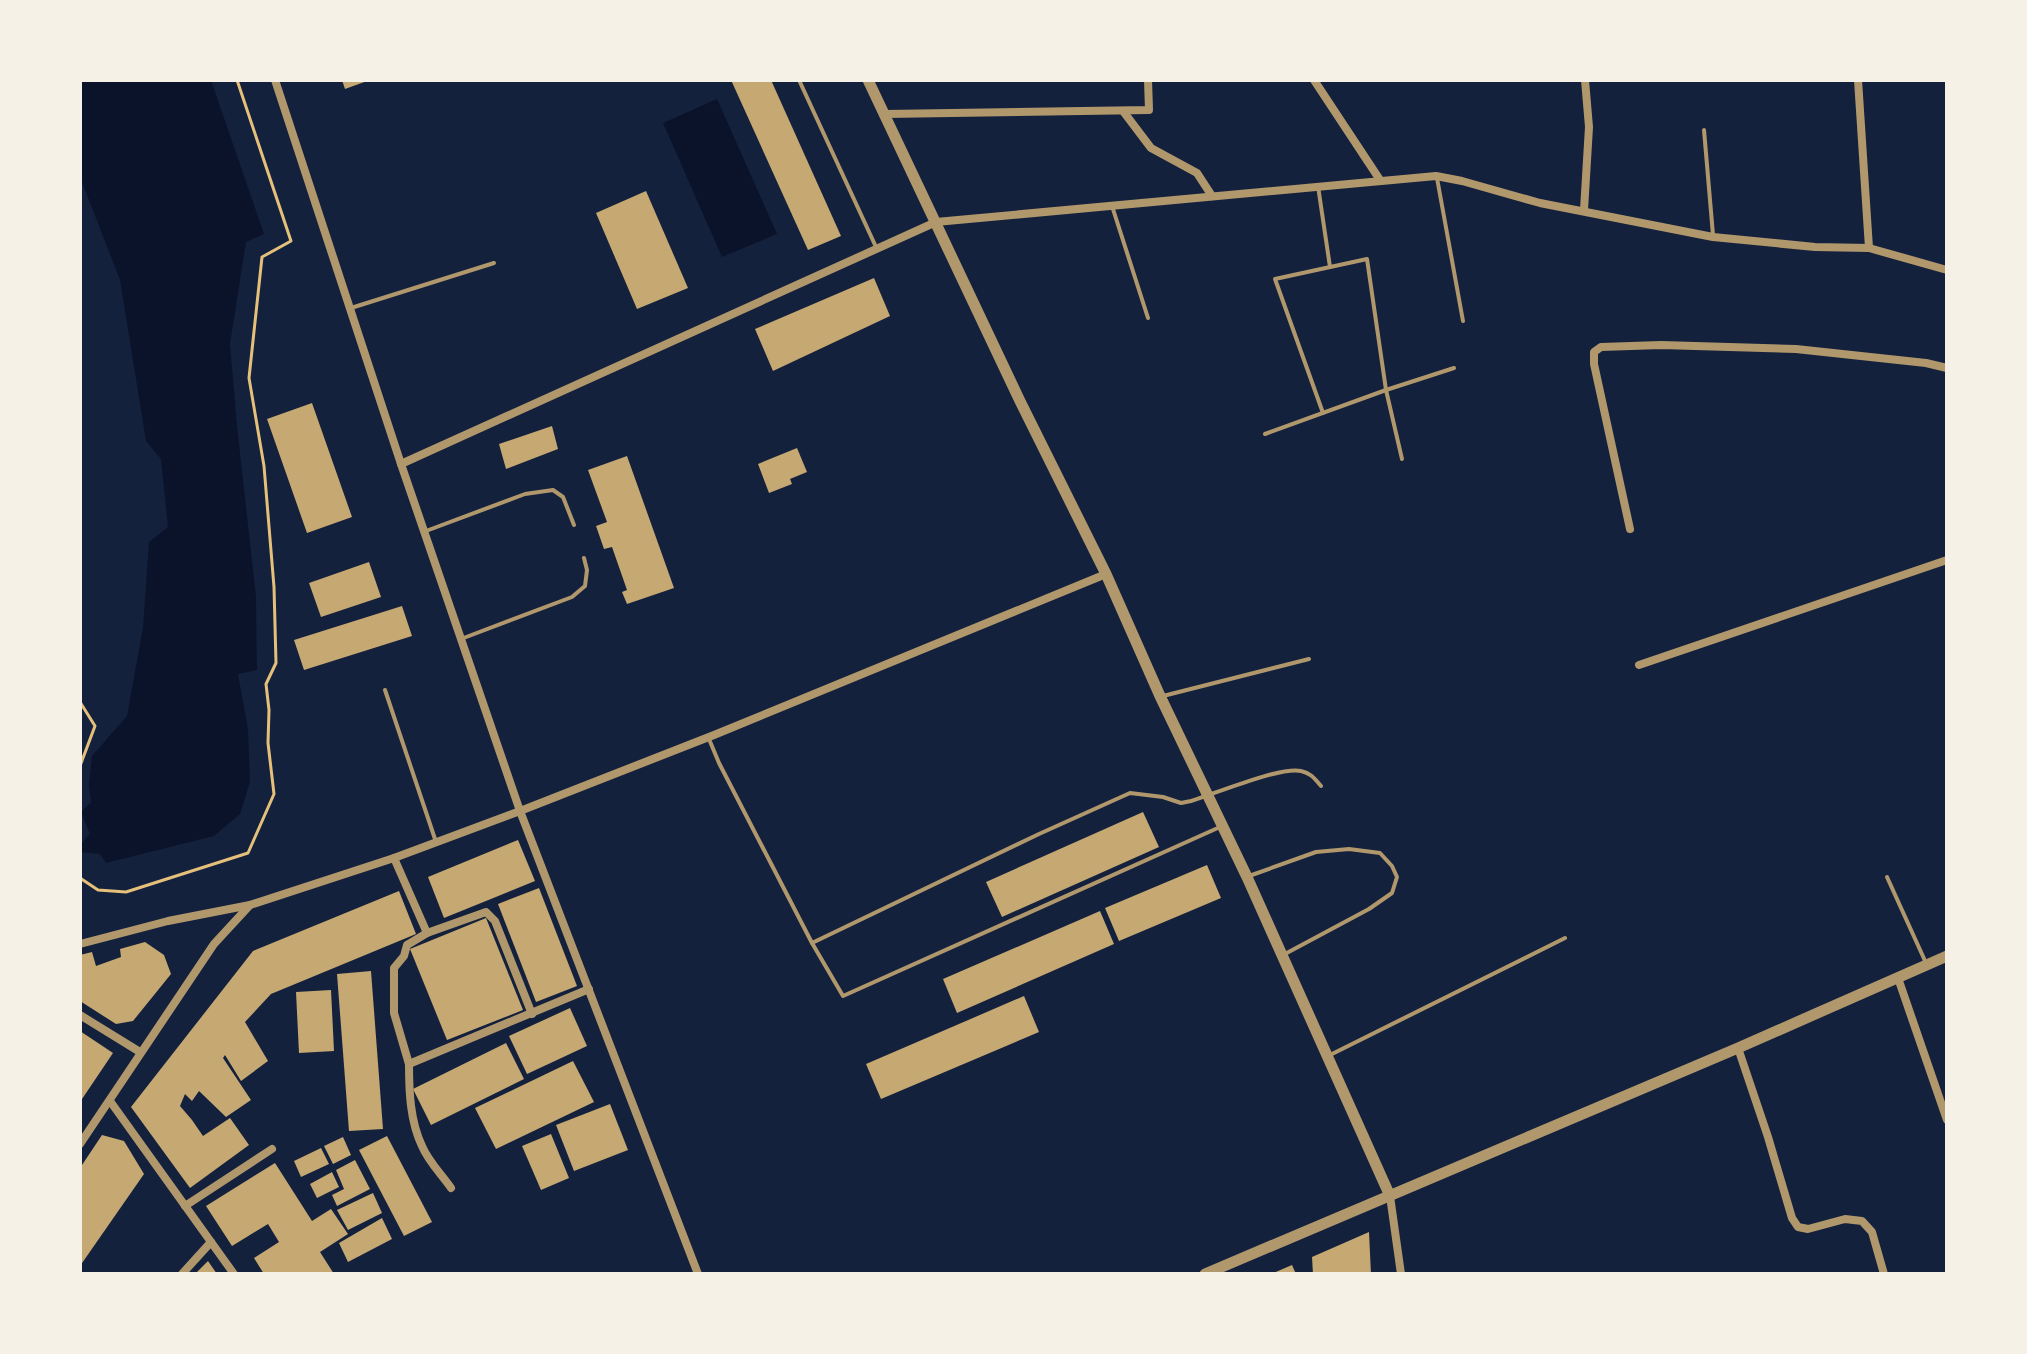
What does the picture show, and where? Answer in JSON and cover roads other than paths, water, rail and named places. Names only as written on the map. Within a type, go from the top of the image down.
[{"type":"street","points":[[275,80],[401,464],[520,811],[698,1274]]},
{"type":"street","points":[[868,80],[1019,399],[1106,574],[1328,1056],[1390,1196],[1401,1274]]},
{"type":"street","points":[[885,114],[1149,110],[1148,80]]},
{"type":"street","points":[[1314,80],[1380,180]]},
{"type":"street","points":[[1584,210],[1589,127],[1585,80]]},
{"type":"street","points":[[1858,80],[1869,248]]},
{"type":"street","points":[[1123,111],[1151,148],[1197,173],[1212,196]]},
{"type":"street","points":[[401,464],[936,222],[1436,176],[1540,203],[1713,237],[1815,247],[1869,248],[1947,270]]},
{"type":"street","points":[[1630,529],[1594,364],[1594,352],[1601,347],[1661,345],[1796,349],[1947,368]]},
{"type":"street","points":[[1639,665],[1947,560]]},
{"type":"street","points":[[80,944],[168,921],[250,905],[394,858],[708,737],[1106,574]]},
{"type":"street","points":[[394,858],[427,933]]},
{"type":"street","points":[[80,1144],[214,944],[250,905]]},
{"type":"street","points":[[451,1188],[422,1148],[416,1131],[408,1089],[409,1064],[394,1013],[394,968],[404,956],[407,945],[427,933],[486,912],[495,921],[532,1014]]},
{"type":"street","points":[[1205,1274],[1947,956]]},
{"type":"street","points":[[1898,978],[1947,1120]]},
{"type":"street","points":[[409,1064],[589,989]]},
{"type":"street","points":[[80,1015],[140,1052]]},
{"type":"street","points":[[1738,1048],[1792,1218],[1798,1227],[1808,1229],[1845,1219],[1862,1221],[1872,1232],[1884,1274]]},
{"type":"street","points":[[110,1101],[234,1274]]},
{"type":"street","points":[[185,1206],[272,1149]]},
{"type":"street","points":[[182,1274],[211,1242]]},
{"type":"lane","points":[[799,80],[877,249]]},
{"type":"lane","points":[[1704,130],[1713,237]]},
{"type":"lane","points":[[1436,176],[1463,321]]},
{"type":"lane","points":[[1318,186],[1330,267]]},
{"type":"lane","points":[[1112,206],[1148,318]]},
{"type":"lane","points":[[1323,413],[1275,279],[1367,259],[1386,390],[1402,459]]},
{"type":"lane","points":[[351,308],[494,263]]},
{"type":"lane","points":[[1265,434],[1454,368]]},
{"type":"lane","points":[[424,532],[525,494],[553,490],[563,497],[574,525]]},
{"type":"lane","points":[[461,639],[572,597],[585,586],[587,570],[584,558]]},
{"type":"lane","points":[[1160,696],[1309,659]]},
{"type":"lane","points":[[385,690],[436,842]]},
{"type":"lane","points":[[708,737],[812,943],[843,996],[1222,826]]},
{"type":"lane","points":[[812,943],[1130,793],[1163,797],[1181,803],[1261,777],[1298,770],[1312,775],[1321,786]]},
{"type":"lane","points":[[1247,877],[1316,852],[1349,849],[1380,853],[1392,866],[1397,877],[1392,893],[1283,956]]},
{"type":"lane","points":[[1887,877],[1927,965]]},
{"type":"lane","points":[[1328,1056],[1565,938]]},
{"type":"water","points":[[80,80],[211,80],[264,234],[246,242],[230,344],[256,597],[257,670],[238,674],[248,729],[250,782],[240,814],[214,836],[106,863],[100,854],[80,852],[80,845],[90,834],[81,812],[91,802],[92,756],[127,716],[143,627],[149,542],[168,527],[161,459],[146,441],[120,280],[80,177]]},
{"type":"water","points":[[717,99],[777,234],[722,257],[663,123]]}]
